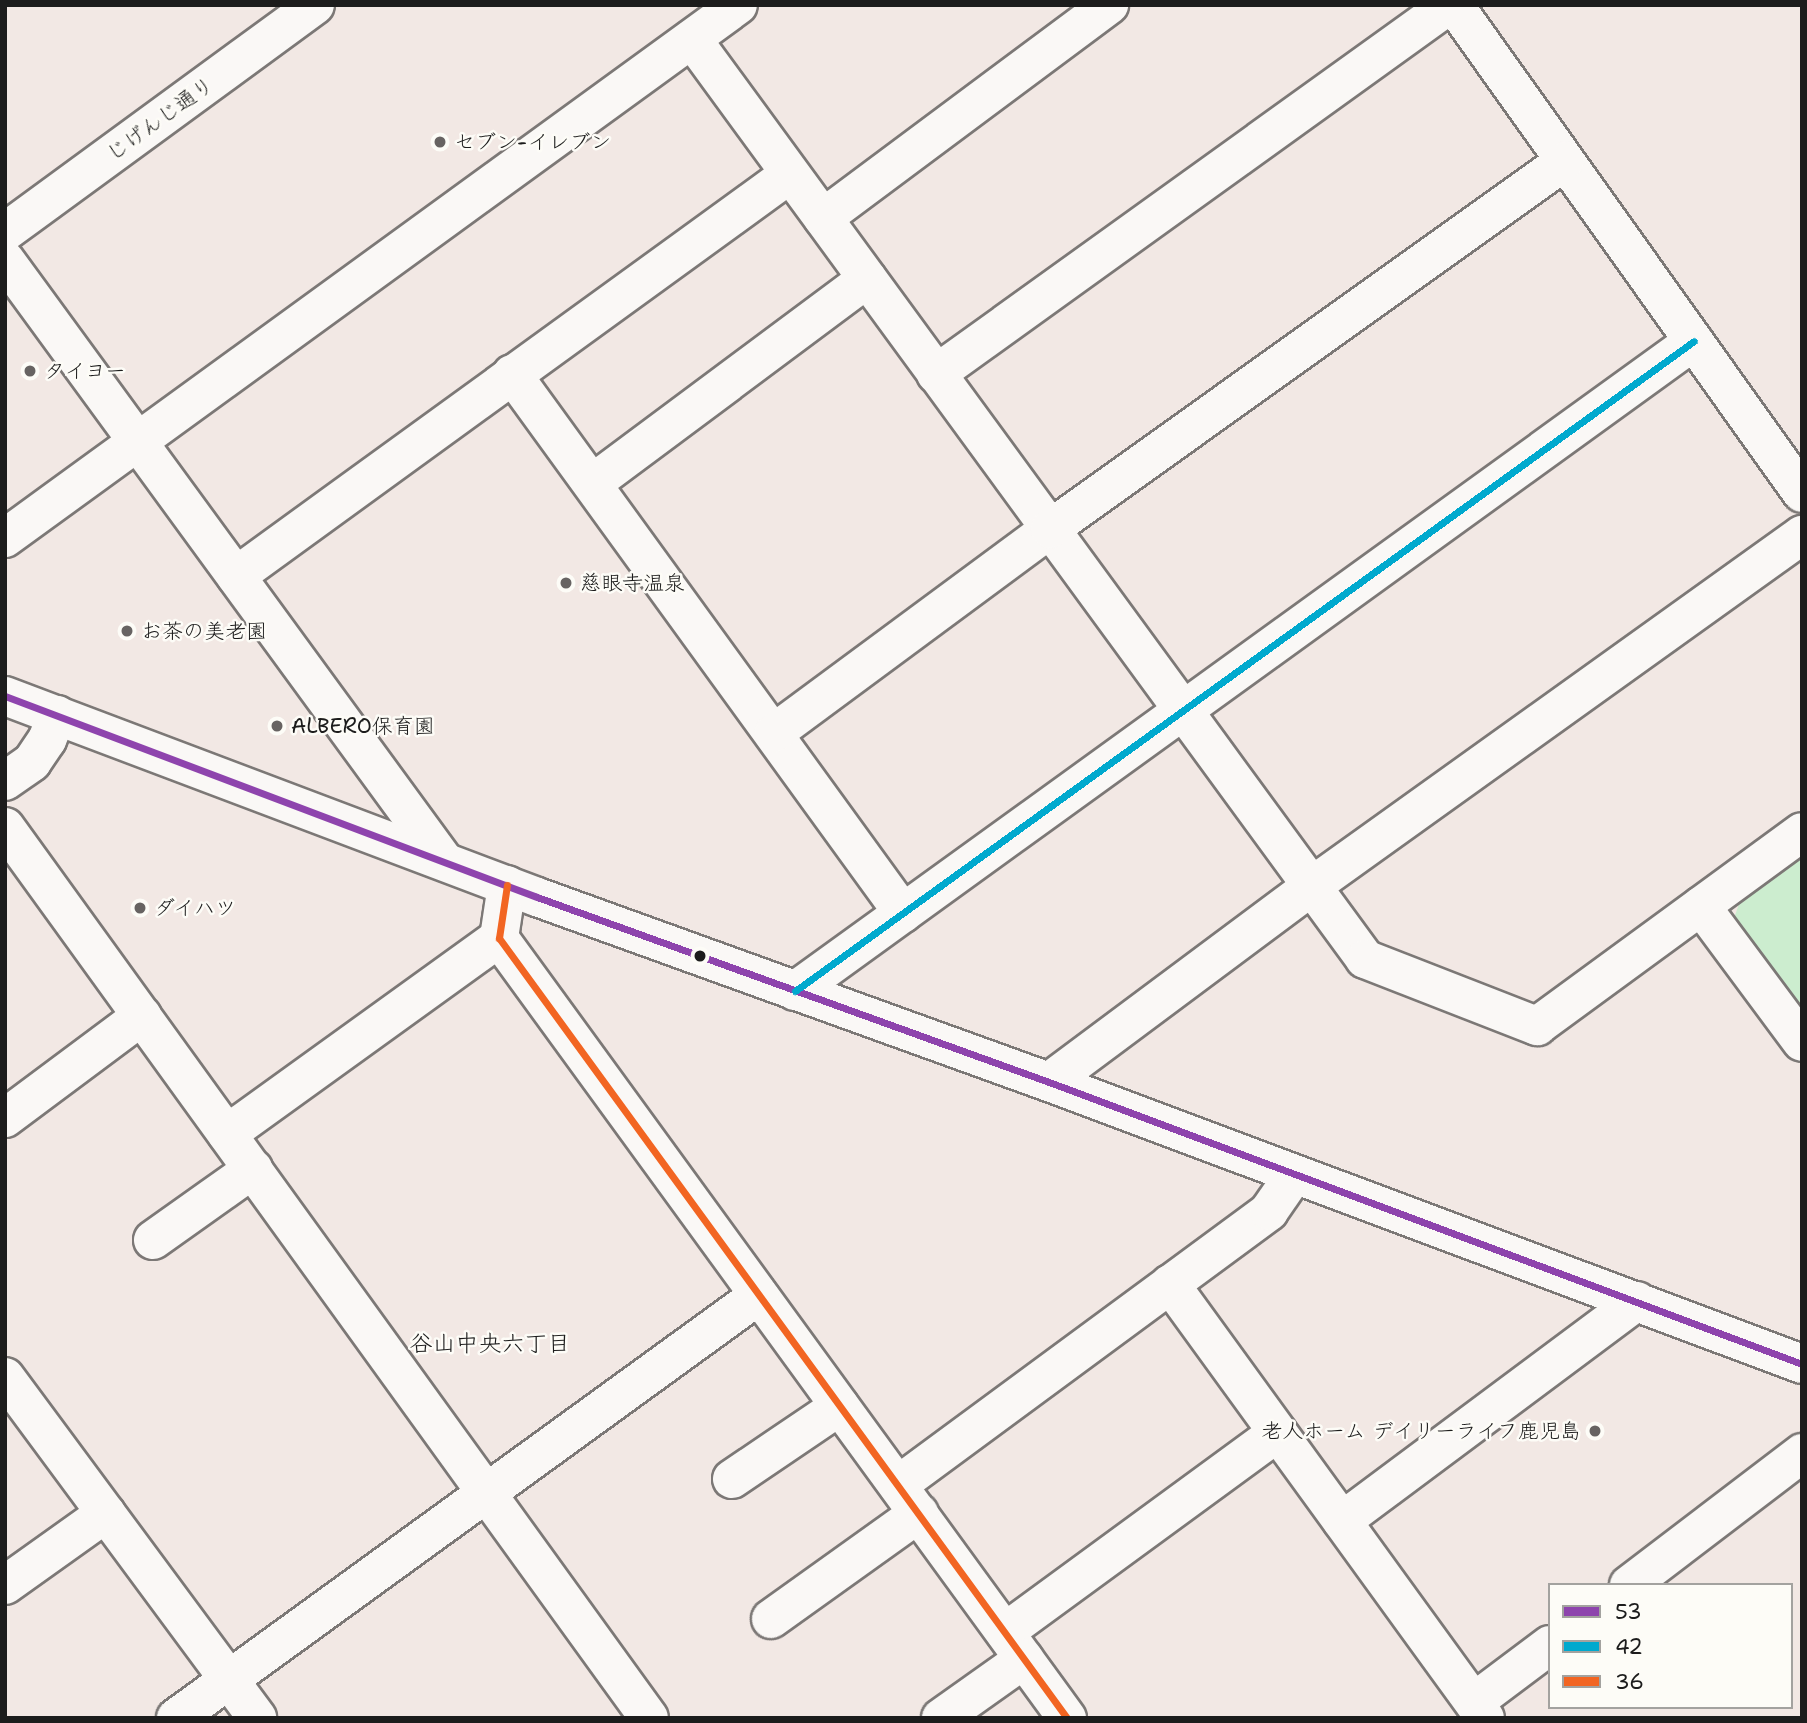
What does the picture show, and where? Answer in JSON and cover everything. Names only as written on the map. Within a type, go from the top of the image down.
[{"type":"street","name":"じげんじ通り","points":[[5,232],[315,5]]},
{"type":"street","points":[[5,538],[738,5]]},
{"type":"street","points":[[823,218],[1108,5]]},
{"type":"street","points":[[936,374],[1449,5]]},
{"type":"street","points":[[1454,5],[1802,493]]},
{"type":"street","points":[[691,39],[1365,959],[1537,1026],[1802,832]]},
{"type":"street","points":[[774,733],[1050,529],[1565,161]]},
{"type":"street","points":[[236,576],[790,174]]},
{"type":"street","points":[[5,260],[444,861]]},
{"type":"street","points":[[593,483],[867,279]]},
{"type":"street","points":[[795,991],[1694,341]]},
{"type":"street","points":[[512,374],[903,913]]},
{"type":"street","points":[[1049,1083],[1312,886],[1802,535]]},
{"type":"street","points":[[5,696],[507,886],[1049,1083],[1802,1364]]},
{"type":"street","points":[[5,781],[32,762],[47,740],[57,715]]},
{"type":"street","points":[[5,827],[649,1718]]},
{"type":"street","points":[[507,886],[499,938],[1067,1718]]},
{"type":"street","points":[[1701,906],[1802,1042]]},
{"type":"street","points":[[227,1134],[499,938]]},
{"type":"street","points":[[5,1118],[142,1016]]},
{"type":"street","points":[[153,1240],[253,1169]]},
{"type":"street","points":[[771,1619],[908,1499],[1170,1284],[1269,1211],[1294,1175]]},
{"type":"street","points":[[1170,1284],[1479,1710],[1548,1647]]},
{"type":"street","points":[[176,1718],[759,1295]]},
{"type":"street","points":[[1342,1521],[1637,1301]]},
{"type":"street","points":[[8,1388],[106,1513],[257,1718]]},
{"type":"street","points":[[732,1479],[840,1406]]},
{"type":"street","points":[[941,1718],[1014,1645],[1278,1432]]},
{"type":"street","points":[[1632,1583],[1802,1454]]},
{"type":"street","points":[[5,1586],[106,1513]]},
{"type":"green space","points":[[1802,856],[1802,1020],[1732,924],[1740,901]]},
{"type":"transit line","name":"42","points":[[795,991],[1694,341]]},
{"type":"transit line","name":"53","points":[[5,696],[537,897],[1049,1082],[1802,1364]]},
{"type":"transit line","name":"36","points":[[507,885],[499,938],[1067,1718]]},
{"type":"place","name":"セブン-イレブン","points":[[440,142]]},
{"type":"place","name":"タイヨー","points":[[30,371]]},
{"type":"place","name":"慈眼寺温泉","points":[[566,583]]},
{"type":"place","name":"お茶の美老園","points":[[127,631]]},
{"type":"place","name":"ALBERO保育園","points":[[277,726]]},
{"type":"place","name":"ダイハツ","points":[[140,908]]},
{"type":"place","name":"老人ホーム デイリーライフ鹿児島","points":[[1595,1431]]},
{"type":"district","name":"谷山中央六丁目","points":[[490,1343]]}]
